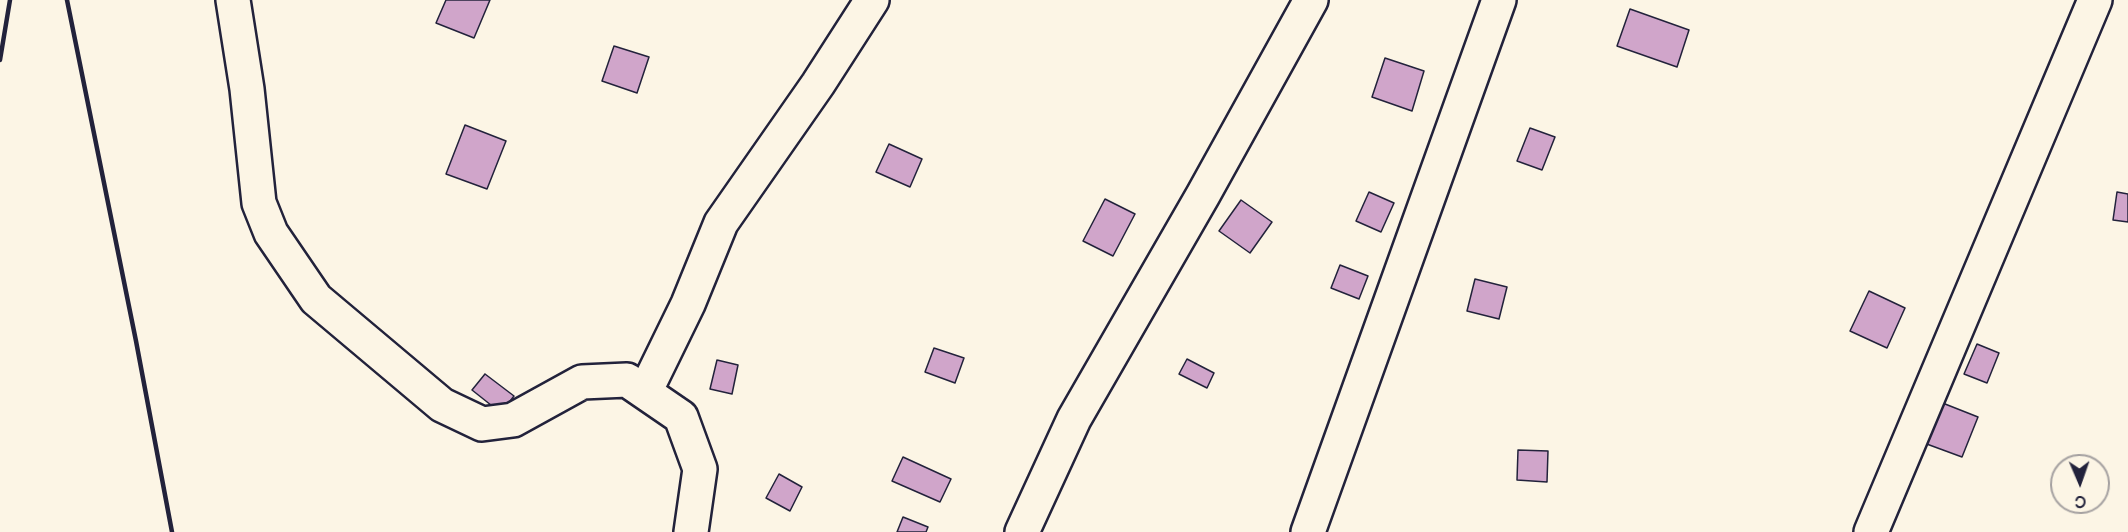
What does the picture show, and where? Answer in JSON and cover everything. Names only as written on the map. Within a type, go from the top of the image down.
[{"type":"street","points":[[233,0],[247,90],[259,203],[271,233],[316,299],[442,405],[482,424],[513,420],[582,382],[627,380],[681,417],[699,469],[691,532]]},
{"type":"street","points":[[645,392],[688,304],[721,223],[818,84],[872,0]]},
{"type":"street","points":[[1022,532],[1074,419],[1203,195],[1311,0]]},
{"type":"street","points":[[1308,532],[1499,0]]},
{"type":"street","points":[[1871,532],[2095,0]]},
{"type":"building","points":[[446,0],[490,0],[474,38],[436,23]]},
{"type":"building","points":[[1630,9],[1689,30],[1677,67],[1617,46]]},
{"type":"building","points":[[614,46],[649,57],[637,93],[602,81]]},
{"type":"building","points":[[1385,58],[1424,71],[1412,111],[1372,97]]},
{"type":"building","points":[[465,125],[506,141],[487,189],[446,174]]},
{"type":"building","points":[[1530,128],[1555,137],[1542,170],[1517,161]]},
{"type":"building","points":[[889,144],[922,159],[910,187],[876,172]]},
{"type":"building","points":[[1369,192],[1394,203],[1381,232],[1356,221]]},
{"type":"building","points":[[2117,192],[2128,194],[2128,222],[2113,220]]},
{"type":"building","points":[[1105,199],[1135,214],[1113,256],[1083,241]]},
{"type":"building","points":[[1241,200],[1272,222],[1250,253],[1219,231]]},
{"type":"building","points":[[1340,265],[1368,276],[1359,299],[1331,288]]},
{"type":"building","points":[[1475,279],[1507,287],[1499,319],[1467,311]]},
{"type":"building","points":[[1869,291],[1905,308],[1887,348],[1850,331]]},
{"type":"building","points":[[1977,344],[1999,353],[1987,383],[1964,374]]},
{"type":"building","points":[[934,348],[964,358],[955,383],[925,372]]},
{"type":"building","points":[[1187,359],[1214,373],[1207,388],[1179,374]]},
{"type":"building","points":[[717,360],[738,365],[732,394],[710,389]]},
{"type":"building","points":[[485,374],[514,396],[501,413],[472,390]]},
{"type":"building","points":[[1940,402],[1978,417],[1962,457],[1924,443]]},
{"type":"building","points":[[1518,450],[1548,451],[1547,482],[1517,480]]},
{"type":"building","points":[[903,457],[951,479],[940,502],[892,481]]},
{"type":"building","points":[[779,474],[802,487],[790,511],[766,498]]},
{"type":"building","points":[[903,517],[928,527],[926,532],[897,532]]},
{"type":"railway","points":[[0,60],[10,0]]},
{"type":"railway","points":[[67,0],[172,532]]}]
